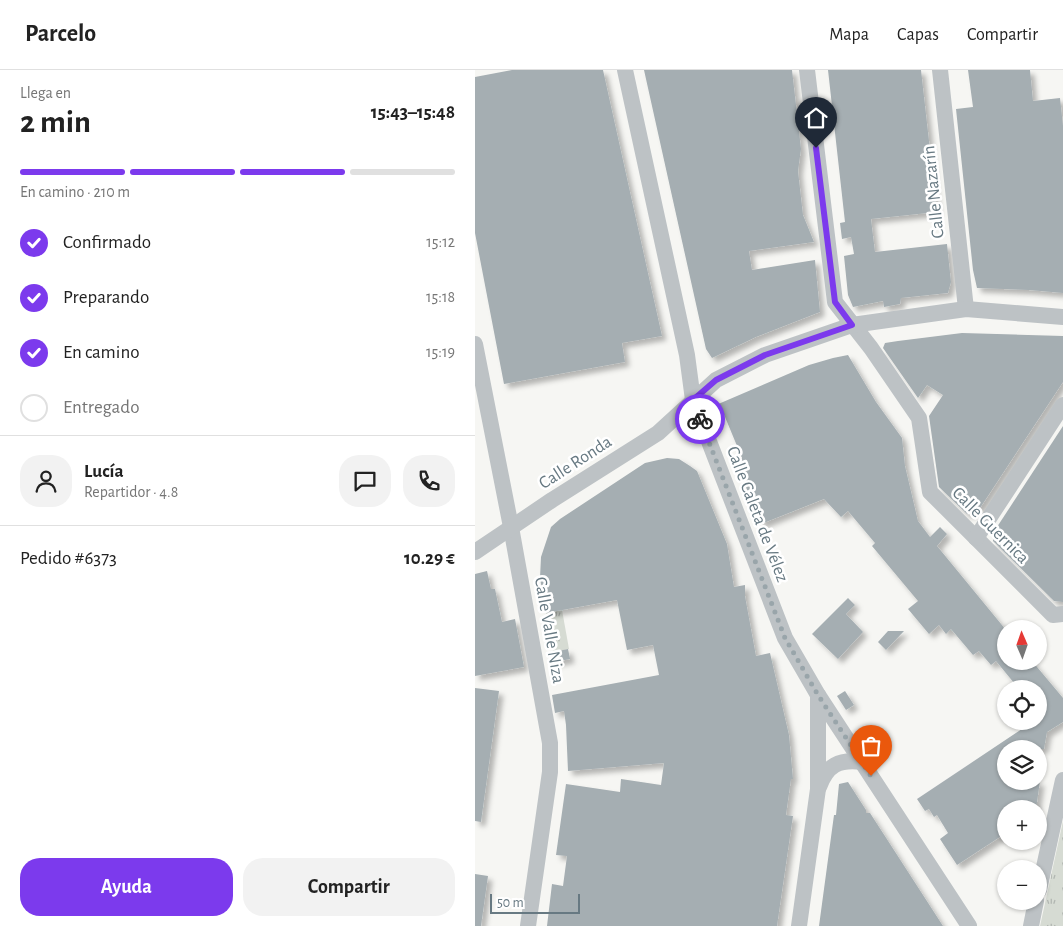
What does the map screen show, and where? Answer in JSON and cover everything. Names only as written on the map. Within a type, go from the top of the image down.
[{"type":"street","name":"Calle Caleta de Vélez","points":[[625,70],[687,356],[693,400],[785,638],[818,695],[969,926]]},
{"type":"street","name":"Calle Guernica","points":[[807,70],[835,302],[871,348],[919,418],[930,492],[1060,618]]},
{"type":"street","name":"Calle Nazarín","points":[[940,70],[966,309]]},
{"type":"street","name":"Calle Ronda","points":[[475,552],[658,433],[716,380],[765,355],[852,325],[966,309],[1063,317]]},
{"type":"street","name":"Calle Valle Niza","points":[[475,344],[481,406],[511,527],[550,743],[549,772],[528,926]]},
{"type":"street","points":[[976,538],[1063,405]]},
{"type":"street","points":[[799,926],[818,789],[818,695]]},
{"type":"street","points":[[818,789],[824,774],[832,766],[851,761],[862,762]]},
{"type":"street","points":[[1046,860],[1063,780]]},
{"type":"street","points":[[1031,926],[1034,910]]},
{"type":"green space","points":[[562,610],[569,649],[553,652],[546,613]]},
{"type":"green space","points":[[1063,821],[1063,926],[1040,926],[1044,910],[1047,910],[1047,894]]},
{"type":"building","points":[[512,70],[603,70],[662,336],[622,343],[625,362],[504,384],[475,233],[475,77]]},
{"type":"building","points":[[644,70],[792,70],[801,149],[798,171],[803,215],[814,242],[749,251],[752,270],[815,260],[820,312],[756,337],[712,358],[706,349]]},
{"type":"building","points":[[828,70],[921,70],[937,212],[871,219],[875,252],[947,244],[951,282],[948,293],[901,298],[900,304],[884,307],[883,301],[853,307],[848,295],[844,256],[854,254],[851,237],[842,239],[840,223],[845,222]]},
{"type":"building","points":[[968,70],[1030,70],[1033,101],[1060,98],[1063,126],[1063,293],[977,288],[973,270],[956,109],[973,107]]},
{"type":"building","points":[[962,333],[1063,336],[1063,382],[980,508],[967,514],[939,487],[929,416],[943,395],[927,385],[918,398],[883,348],[885,343]]},
{"type":"building","points":[[848,355],[876,402],[902,438],[905,466],[918,521],[930,537],[940,527],[947,534],[937,546],[998,620],[997,662],[996,661],[991,665],[979,651],[973,655],[951,629],[946,634],[939,625],[929,634],[908,609],[918,601],[872,546],[875,543],[848,511],[841,517],[824,499],[761,524],[735,460],[742,458],[723,412],[716,405],[809,365]]},
{"type":"building","points":[[1063,426],[1063,602],[1054,601],[993,541],[993,535]]},
{"type":"building","points":[[667,458],[679,459],[697,471],[727,544],[734,587],[745,585],[745,596],[756,656],[770,653],[789,735],[793,779],[791,779],[786,815],[793,816],[777,926],[547,926],[552,884],[563,886],[567,856],[556,855],[566,784],[620,792],[621,779],[661,785],[664,763],[568,771],[564,711],[555,713],[552,695],[659,675],[653,645],[627,650],[617,600],[546,613],[540,578],[541,557],[551,527],[560,519],[645,463]]},
{"type":"building","points":[[487,571],[491,589],[495,589],[502,622],[515,619],[524,667],[475,676],[475,574]]},
{"type":"building","points":[[848,598],[855,605],[846,614],[863,632],[838,659],[812,634]]},
{"type":"building","points":[[888,631],[904,631],[886,650],[878,642]]},
{"type":"building","points":[[568,649],[570,659],[555,662],[553,652]]},
{"type":"building","points":[[1003,670],[1040,670],[1063,698],[1063,722],[1047,732],[1046,740],[1006,740],[1020,730],[1047,730],[1047,680],[1012,680]]},
{"type":"building","points":[[475,688],[499,691],[481,822],[475,821]]},
{"type":"building","points":[[845,691],[854,705],[846,710],[837,696]]},
{"type":"building","points":[[997,746],[997,790],[1039,790],[1037,800],[997,800],[997,839],[957,865],[940,839],[948,833],[937,815],[934,817],[929,809],[925,811],[917,799]]},
{"type":"building","points":[[848,782],[866,810],[866,813],[870,813],[943,926],[819,926],[839,784]]},
{"type":"building","points":[[475,874],[488,876],[481,926],[475,926]]},
{"type":"way so far","points":[[700,419],[785,638],[818,695],[871,776]]},
{"type":"route","points":[[700,419],[693,400],[716,380],[765,355],[852,325],[835,302],[816,148]]}]
